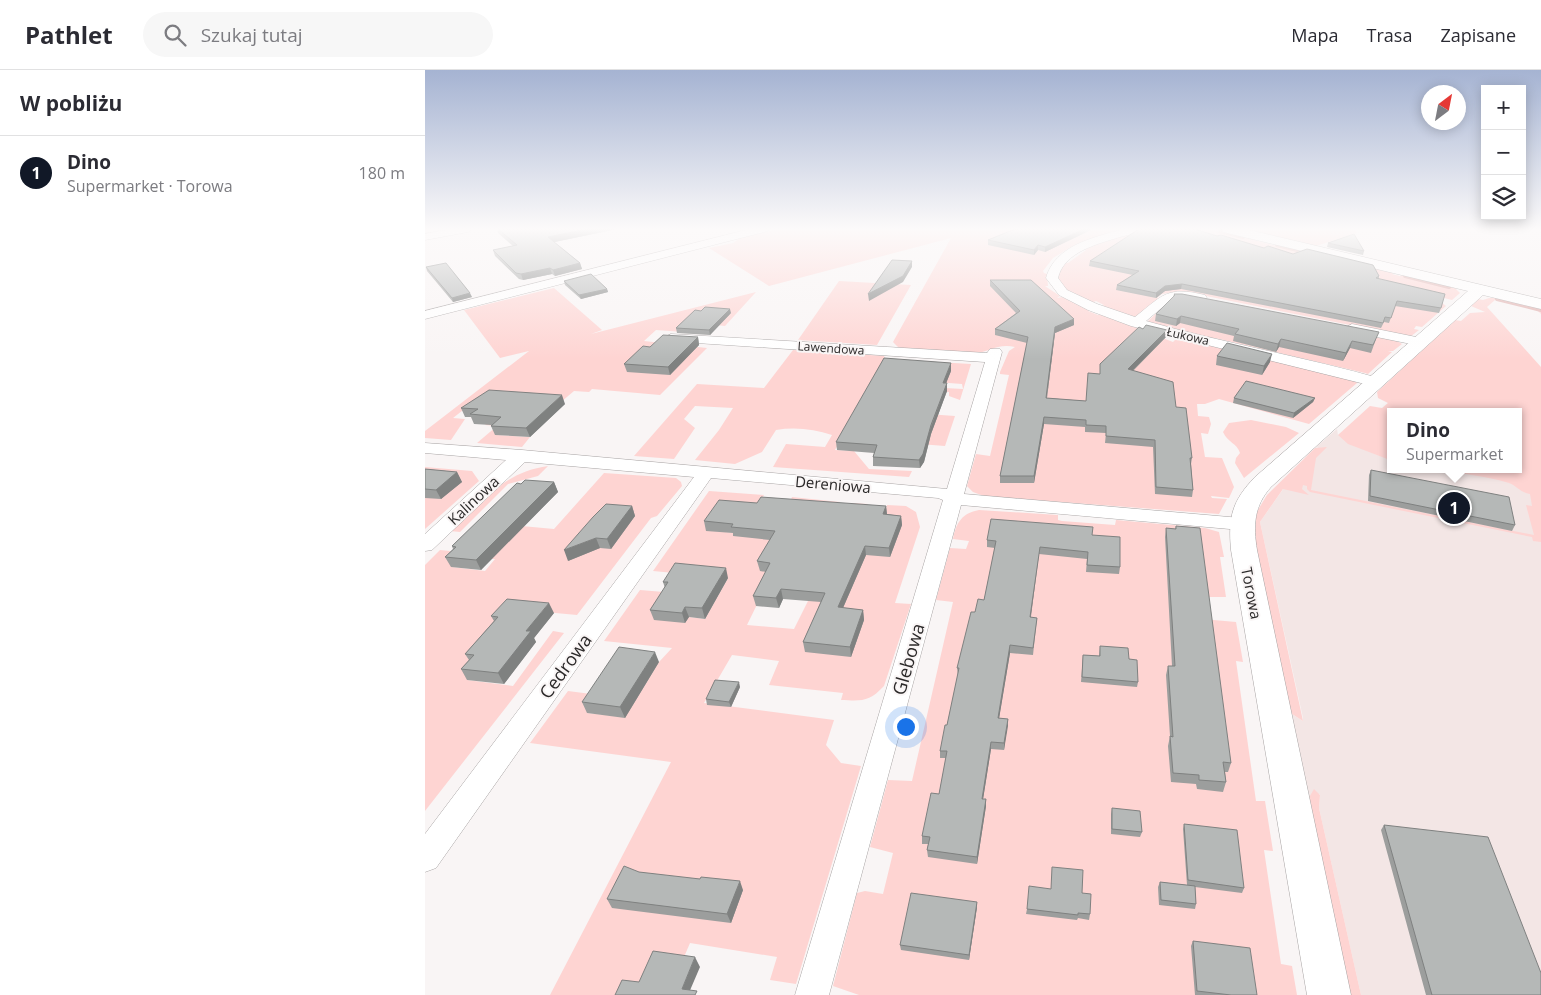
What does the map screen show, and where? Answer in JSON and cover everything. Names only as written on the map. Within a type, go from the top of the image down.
[{"type":"street","points":[[425,314],[522,292],[594,272]]},
{"type":"street","name":"Łukowa","points":[[1054,272],[1052,279],[1058,289],[1065,294],[1084,304],[1136,323],[1377,382]]},
{"type":"street","points":[[1409,272],[1541,304]]},
{"type":"street","name":"Torowa","points":[[1329,995],[1244,550],[1241,524],[1246,504],[1258,487],[1480,289]]},
{"type":"street","points":[[1136,323],[1169,296],[1181,295],[1217,302]]},
{"type":"street","points":[[1342,326],[1421,342]]},
{"type":"street","name":"Lawendowa","points":[[669,338],[994,355]]},
{"type":"street","name":"Glebowa","points":[[812,995],[994,355]]},
{"type":"street","name":"Dereniowa","points":[[425,448],[522,455],[705,474],[940,493],[966,500],[1241,524]]},
{"type":"street","name":"Kalinowa","points":[[425,545],[522,455]]},
{"type":"street","name":"Cedrowa","points":[[425,858],[705,474]]},
{"type":"shaded area","points":[[747,272],[821,272],[769,286]]},
{"type":"shaded area","points":[[932,272],[1044,272],[1047,274],[1048,286],[1045,286],[1060,296],[1057,298],[1062,297],[1091,309],[1088,311],[1098,315],[1101,314],[1173,342],[1177,338],[1353,379],[1357,383],[1309,424],[1219,399],[1205,404],[1197,404],[1198,416],[1209,417],[1211,424],[1208,434],[1201,433],[1205,457],[1222,458],[1234,487],[1229,498],[1211,496],[1212,498],[1227,499],[1219,514],[984,496],[973,492],[967,486],[976,454],[990,456],[1009,375],[1000,374],[1000,372],[1009,351],[1015,347],[998,347],[973,354],[900,349],[893,342]]},
{"type":"shaded area","points":[[1059,272],[1394,272],[1392,274],[1454,287],[1460,293],[1452,300],[1432,295],[1446,306],[1422,327],[1416,326],[1414,329],[1419,330],[1410,337],[1181,291],[1162,294],[1138,318],[1100,307],[1104,305],[1096,301],[1091,303],[1069,292],[1057,282]]},
{"type":"shaded area","points":[[839,281],[911,285],[877,345],[798,340]]},
{"type":"shaded area","points":[[554,288],[602,330],[591,334],[756,292],[725,326],[705,324],[697,333],[656,330],[644,341],[707,348],[660,395],[592,389],[589,392],[574,391],[561,402],[496,435],[530,437],[522,447],[477,443],[497,426],[485,425],[514,401],[472,403],[453,418],[465,419],[451,440],[425,438],[425,431],[529,351],[500,358],[464,310]]},
{"type":"shaded area","points":[[1172,298],[1397,341],[1402,344],[1393,351],[1388,351],[1392,352],[1368,374],[1215,338],[1213,340],[1147,322]]},
{"type":"shaded area","points":[[1496,298],[1541,308],[1541,314],[1537,310],[1495,300],[1487,307],[1541,367],[1541,542],[1533,541],[1532,537],[1310,492],[1307,486],[1303,485],[1302,489],[1309,495],[1283,489],[1260,522],[1303,721],[1289,712],[1255,539],[1256,513],[1267,495],[1315,448],[1327,447],[1316,458],[1311,490],[1534,535],[1526,505],[1532,506],[1530,494],[1509,483],[1460,473],[1522,473],[1522,408],[1387,408],[1387,459],[1348,444],[1338,435],[1370,406],[1382,408],[1388,403],[1378,398],[1377,392],[1455,320],[1461,321],[1470,313],[1485,312],[1471,306],[1478,299]]},
{"type":"shaded area","points":[[793,350],[884,356],[885,359],[971,364],[960,400],[949,396],[949,392],[915,389],[910,400],[885,402],[863,400],[872,384],[963,389],[962,384],[897,379],[898,377],[894,374],[899,362],[886,361],[884,359],[857,409],[955,416],[945,446],[842,438],[835,450],[854,451],[869,469],[912,471],[909,477],[773,467],[786,444],[825,447],[832,435],[804,429],[776,430],[762,452],[735,464],[695,460],[719,430],[733,408],[695,406],[684,419],[695,428],[674,459],[634,456],[697,384],[764,388]]},
{"type":"shaded area","points":[[1251,420],[1286,427],[1299,433],[1244,478],[1235,463],[1240,453],[1239,450],[1227,439],[1223,432],[1229,423]]},
{"type":"shaded area","points":[[1337,429],[1338,435],[1342,432],[1387,443],[1387,473],[1503,473],[1541,487],[1541,995],[1361,995],[1319,808],[1320,794],[1307,801],[1289,712],[1303,721],[1303,718],[1260,522],[1291,478],[1318,447],[1315,448]]},
{"type":"shaded area","points":[[548,466],[538,476],[508,484],[460,532],[450,531],[483,499],[506,482],[532,469]]},
{"type":"shaded area","points":[[425,467],[472,471],[479,481],[425,529]]},
{"type":"shaded area","points":[[604,473],[676,478],[681,482],[682,486],[657,516],[651,518],[577,615],[512,609],[467,680],[513,686],[553,631],[564,633],[425,811],[425,565],[440,550],[461,552],[452,567],[485,571],[495,559],[492,559],[490,523],[554,529]]},
{"type":"shaded area","points":[[709,491],[764,495],[753,512],[706,530],[735,533],[788,508],[792,497],[840,502],[833,515],[770,578],[747,625],[794,629],[824,569],[852,503],[868,504],[864,513],[884,515],[887,505],[906,506],[916,512],[920,527],[895,603],[911,604],[884,686],[879,691],[865,699],[841,700],[843,693],[769,685],[779,661],[732,655],[704,703],[834,720],[826,745],[841,763],[861,766],[796,984],[770,980],[777,957],[690,943],[681,964],[645,992],[626,995],[550,995],[671,762],[530,743],[568,691],[599,695],[587,713],[625,717],[659,662],[672,648],[604,641],[640,590],[676,593],[689,617],[705,619],[728,578],[653,571]]},
{"type":"shaded area","points":[[979,510],[1058,515],[1058,520],[1062,521],[1115,525],[1116,520],[1205,528],[1219,532],[1224,557],[1220,557],[1226,597],[1207,597],[1180,617],[1236,622],[1243,662],[1236,661],[1256,801],[1265,801],[1273,851],[1264,850],[1281,964],[1292,966],[1297,995],[859,995],[833,986],[857,893],[865,891],[883,894],[893,853],[870,847],[888,780],[912,781],[953,602],[936,600],[950,548],[966,549],[969,541],[953,539],[956,528],[964,516]]},
{"type":"shaded area","points":[[1314,789],[1320,795],[1319,808],[1361,995],[1348,995],[1307,801]]},
{"type":"building","points":[[430,272],[453,272],[470,293],[452,298]]},
{"type":"building","points":[[883,272],[905,272],[903,276],[868,294]]},
{"type":"building","points":[[1137,272],[1377,272],[1379,276],[1376,278],[1445,294],[1441,308],[1397,301],[1391,318],[1385,317],[1383,323],[1182,284],[1165,286],[1156,293],[1117,285]]},
{"type":"building","points":[[591,274],[607,289],[579,295],[564,281]]},
{"type":"building","points":[[990,280],[1031,280],[1074,319],[1055,327],[1046,398],[1086,401],[1088,373],[1100,374],[1100,364],[1139,327],[1143,329],[1146,325],[1167,330],[1128,369],[1173,382],[1176,407],[1186,408],[1192,458],[1190,458],[1193,490],[1156,487],[1155,440],[1106,436],[1106,426],[1086,425],[1086,420],[1044,417],[1034,476],[1000,476],[1028,337],[995,329],[1020,311]]},
{"type":"building","points":[[1174,294],[1379,332],[1373,345],[1352,341],[1346,353],[1281,339],[1278,344],[1235,334],[1239,329],[1181,316],[1177,319],[1156,314]]},
{"type":"building","points":[[705,307],[730,309],[709,330],[676,328],[695,310],[701,311]]},
{"type":"building","points":[[663,335],[698,337],[668,367],[624,364],[643,346],[650,347]]},
{"type":"building","points":[[1227,343],[1272,354],[1264,366],[1217,356]]},
{"type":"building","points":[[884,358],[951,363],[943,383],[947,383],[931,425],[923,454],[919,460],[873,457],[877,445],[836,442]]},
{"type":"building","points":[[1246,381],[1315,398],[1294,413],[1234,398]]},
{"type":"building","points":[[489,390],[562,395],[526,428],[491,426],[501,417],[470,414],[478,409],[461,408]]},
{"type":"building","points":[[425,469],[457,472],[436,490],[425,489]]},
{"type":"building","points":[[1371,470],[1509,497],[1515,525],[1370,496]]},
{"type":"building","points":[[525,480],[554,482],[476,560],[445,557],[456,547],[452,546],[517,483],[521,484]]},
{"type":"building","points":[[761,497],[886,506],[883,514],[901,516],[889,548],[865,546],[838,607],[863,610],[850,647],[803,642],[825,593],[781,589],[776,598],[753,596],[770,563],[757,561],[775,531],[731,527],[733,524],[704,521],[719,500],[757,503]]},
{"type":"building","points":[[606,504],[632,506],[607,539],[596,538],[564,550],[593,517]]},
{"type":"building","points":[[991,519],[1093,527],[1092,535],[1120,537],[1120,567],[1087,565],[1088,552],[1040,547],[1030,617],[1037,618],[1033,648],[1010,645],[998,718],[1008,719],[1004,743],[991,742],[982,799],[986,799],[977,857],[927,850],[930,837],[922,836],[931,793],[939,794],[947,751],[940,751],[971,612],[975,612],[978,599],[984,600],[996,541],[987,540]]},
{"type":"building","points":[[1176,526],[1200,528],[1231,763],[1223,762],[1226,782],[1199,780],[1199,775],[1173,773],[1170,736],[1173,737],[1168,666],[1175,666],[1166,528],[1176,529]]},
{"type":"building","points":[[675,563],[726,568],[702,608],[685,607],[682,613],[650,610],[668,582],[663,582]]},
{"type":"building","points":[[507,599],[549,603],[526,631],[531,631],[498,673],[461,669],[474,655],[465,654],[498,617],[491,616]]},
{"type":"building","points":[[1100,646],[1128,648],[1129,659],[1137,660],[1138,682],[1082,677],[1083,655],[1100,656]]},
{"type":"building","points":[[619,647],[655,652],[620,707],[582,702]]},
{"type":"building","points":[[715,680],[739,682],[729,702],[706,699]]},
{"type":"building","points":[[1112,808],[1140,811],[1142,832],[1112,829]]},
{"type":"building","points":[[1184,824],[1237,830],[1244,888],[1188,880]]},
{"type":"building","points":[[1384,825],[1488,837],[1541,973],[1541,995],[1432,995]]},
{"type":"building","points":[[624,866],[639,872],[700,879],[701,877],[740,881],[727,914],[607,899]]},
{"type":"building","points":[[1052,867],[1083,870],[1082,893],[1091,894],[1090,914],[1078,913],[1078,915],[1027,909],[1029,886],[1051,889]]},
{"type":"building","points":[[1160,882],[1195,886],[1196,904],[1161,900]]},
{"type":"building","points":[[911,893],[977,902],[969,955],[900,945]]},
{"type":"building","points":[[1193,941],[1250,948],[1257,995],[1231,995],[1197,991]]},
{"type":"building","points":[[653,951],[695,957],[682,989],[697,991],[695,995],[615,995],[622,980],[639,982]]},
{"type":"waterway","points":[[1405,276],[1449,287]]},
{"type":"waterway","points":[[1497,299],[1541,310]]},
{"type":"place","name":"Dino","points":[[1454,508]]}]
